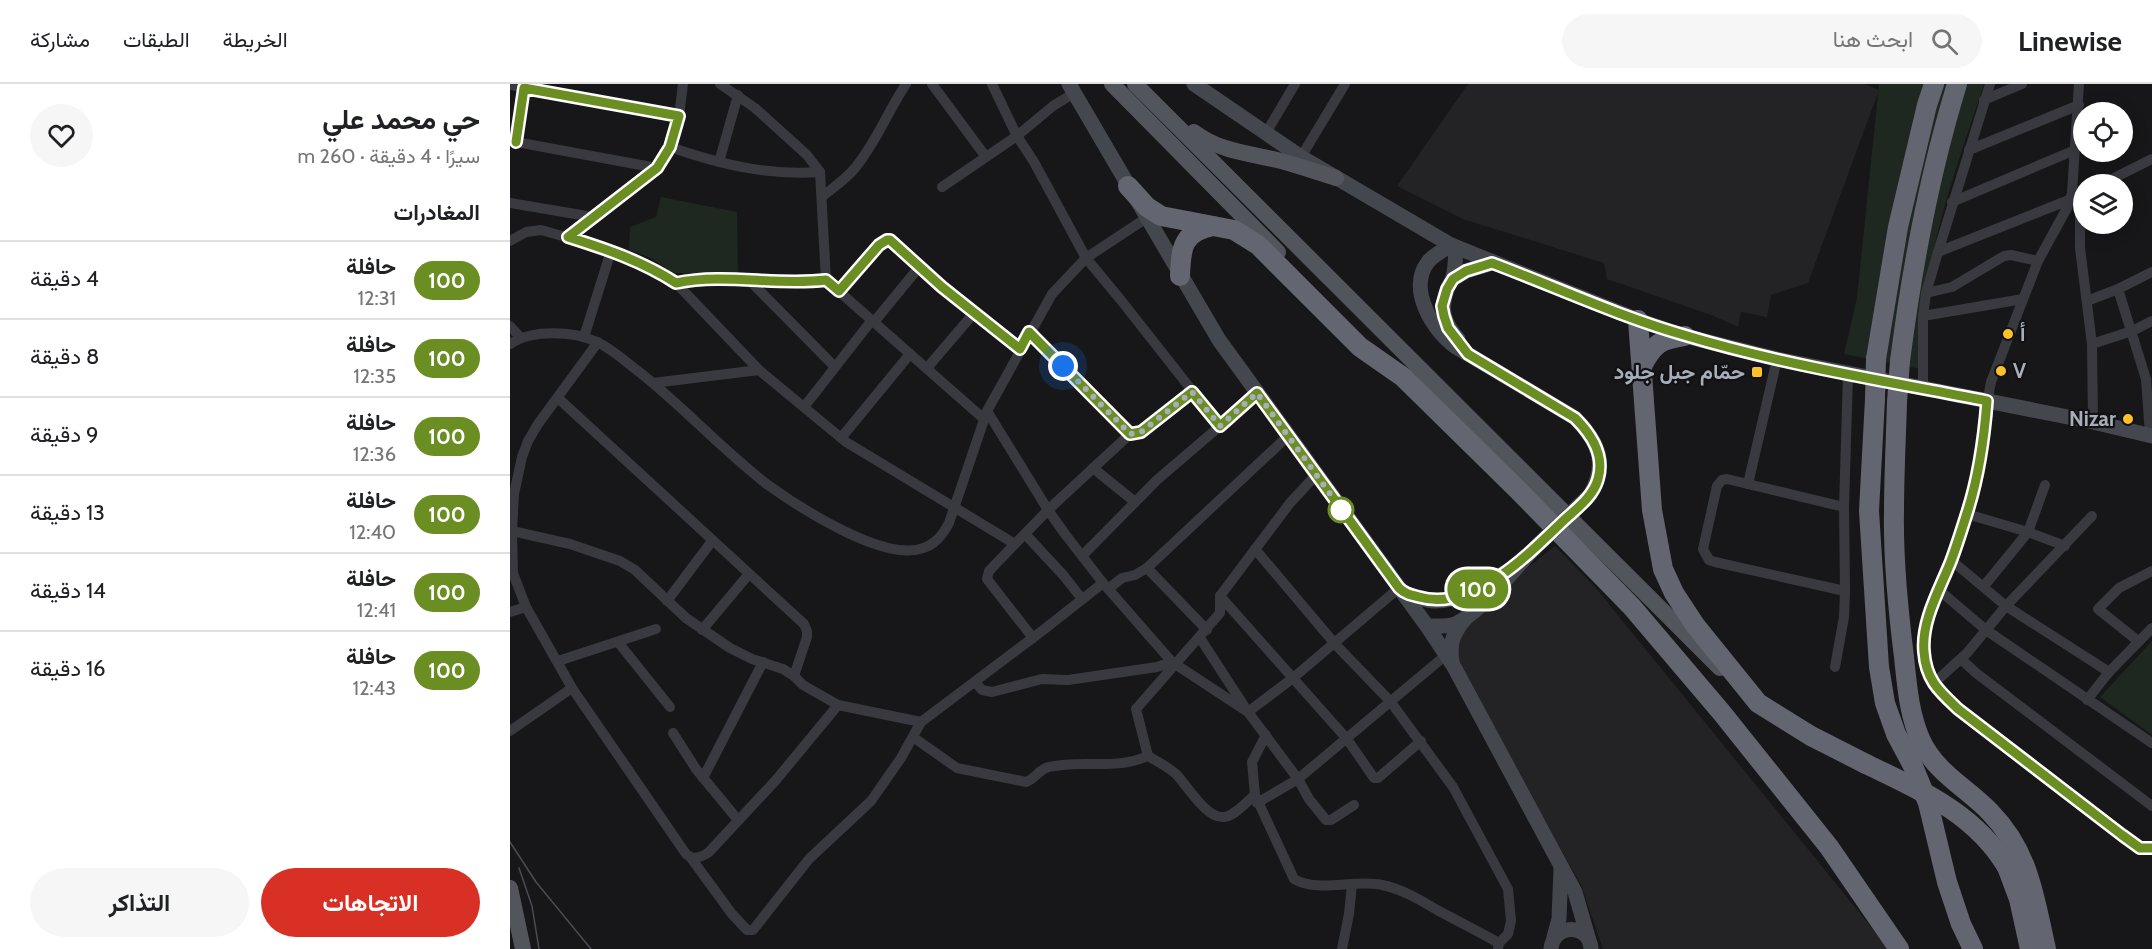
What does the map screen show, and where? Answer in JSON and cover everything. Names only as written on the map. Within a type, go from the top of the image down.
[{"type":"highway","points":[[1934,84],[1898,227],[1882,315],[1876,359],[1869,511],[1880,667],[1886,703],[1896,734],[1913,766],[1928,803],[1947,882],[1961,924],[1973,949]]},
{"type":"highway","points":[[1957,84],[1930,179],[1900,360],[1893,513],[1904,654],[1909,698],[1915,727],[1921,741],[1937,765],[1989,812],[2015,844],[2032,881],[2046,949]]},
{"type":"highway","points":[[1128,186],[1147,207],[1161,216],[1234,230],[1258,245],[1360,347],[1403,377],[1519,491],[1632,608],[1722,713],[1828,847],[1899,949]]},
{"type":"highway","points":[[1180,276],[1180,256],[1190,235],[1199,229],[1216,225]]},
{"type":"highway","points":[[1638,320],[1652,510],[1663,569],[1674,593],[1695,625],[1758,703],[1811,736],[1929,794],[1959,813],[1986,839],[2007,867],[2019,898],[2030,949]]},
{"type":"highway","points":[[1642,366],[1656,345],[1663,340],[1685,336]]},
{"type":"main road","points":[[1112,84],[1403,377]]},
{"type":"main road","points":[[1197,85],[1301,157],[1453,246],[1638,320],[1685,336],[1777,359],[1848,375],[2093,422],[2151,436]]},
{"type":"main road","points":[[1072,89],[1219,340],[1401,590],[1449,660],[1575,892],[1590,943]]},
{"type":"main road","points":[[1140,89],[1206,141],[1234,152],[1277,160],[1336,178]]},
{"type":"main road","points":[[1140,89],[1711,659],[1758,703]]},
{"type":"main road","points":[[1453,246],[1453,279]]},
{"type":"main road","points":[[1426,625],[1457,623],[1488,599],[1523,559],[1590,495],[1598,482],[1600,461],[1595,442],[1575,418],[1456,347],[1443,336],[1427,314],[1422,301],[1423,273],[1428,261],[1453,246]]},
{"type":"main road","points":[[1468,354],[1448,328],[1442,306],[1453,279],[1466,271],[1492,263]]},
{"type":"main road","points":[[1401,590],[1430,601],[1453,598],[1484,586],[1523,559]]},
{"type":"main road","points":[[1426,625],[1437,611],[1453,598]]},
{"type":"main road","points":[[1449,660],[1452,636],[1468,614]]},
{"type":"main road","points":[[1551,945],[1559,919],[1562,866]]},
{"type":"main road","points":[[510,888],[523,949]]},
{"type":"main road","points":[[1551,945],[1562,930],[1571,928],[1581,931],[1590,943]]},
{"type":"street","points":[[568,237],[657,168],[670,147],[679,116],[683,84]]},
{"type":"street","points":[[720,84],[755,108],[807,155],[820,172],[826,280],[910,354],[986,415],[1048,510],[1106,586],[1174,664],[1248,712]]},
{"type":"street","points":[[823,196],[855,168],[878,135],[906,84]]},
{"type":"street","points":[[932,84],[986,157]]},
{"type":"street","points":[[992,84],[1017,136],[1034,162],[1086,258],[1220,426]]},
{"type":"street","points":[[1266,133],[1295,84]]},
{"type":"street","points":[[1301,157],[1345,84]]},
{"type":"street","points":[[1923,389],[1923,316],[1926,293],[1990,84]]},
{"type":"street","points":[[1984,100],[2022,84]]},
{"type":"street","points":[[2079,84],[2079,102]]},
{"type":"street","points":[[510,85],[679,116]]},
{"type":"street","points":[[524,88],[513,142],[657,168]]},
{"type":"street","points":[[942,187],[1017,136],[1072,89]]},
{"type":"street","points":[[718,162],[738,95]]},
{"type":"street","points":[[1969,150],[2073,107]]},
{"type":"street","points":[[670,147],[744,169],[771,173],[820,172]]},
{"type":"street","points":[[1952,202],[2073,151]]},
{"type":"street","points":[[2122,174],[2152,159]]},
{"type":"street","points":[[1938,252],[2073,199]]},
{"type":"street","points":[[510,203],[593,217]]},
{"type":"street","points":[[2073,205],[2037,261],[1991,382],[1981,459],[1967,514],[1924,636],[1925,659],[1933,684],[1958,709],[2140,848],[2152,848]]},
{"type":"street","points":[[510,344],[520,337],[531,334],[584,337],[598,342],[653,383],[768,485],[837,527],[865,541],[904,551],[919,549],[934,543],[943,534],[955,508],[986,415],[1029,332],[1052,294],[1086,258],[1148,217]]},
{"type":"street","points":[[510,241],[533,230],[542,230],[611,251],[658,271],[676,283],[759,370],[841,438],[1015,544]]},
{"type":"street","points":[[2079,234],[2092,344],[2093,422]]},
{"type":"street","points":[[839,291],[879,245],[887,240],[897,244],[974,313],[1020,349]]},
{"type":"street","points":[[584,337],[611,251]]},
{"type":"street","points":[[1926,293],[1952,287],[2004,256],[2011,255],[2037,261]]},
{"type":"street","points":[[804,407],[920,266]]},
{"type":"street","points":[[2087,301],[2152,272]]},
{"type":"street","points":[[676,283],[703,279],[804,283],[826,280]]},
{"type":"street","points":[[749,280],[836,367]]},
{"type":"street","points":[[2118,289],[2149,378],[2151,436]]},
{"type":"street","points":[[1923,316],[2023,298]]},
{"type":"street","points":[[927,368],[974,313]]},
{"type":"street","points":[[2092,344],[2132,331],[2152,321]]},
{"type":"street","points":[[510,326],[520,337]]},
{"type":"street","points":[[1029,332],[1130,434]]},
{"type":"street","points":[[598,342],[533,432],[522,457],[514,494],[513,573],[526,607],[572,688],[690,858],[732,914],[747,930],[753,930],[809,859],[871,801],[901,758],[921,722],[1082,599],[1147,568],[1289,435]]},
{"type":"street","points":[[841,438],[910,354]]},
{"type":"street","points":[[1748,484],[1777,359]]},
{"type":"street","points":[[653,383],[759,370]]},
{"type":"street","points":[[1835,667],[1844,617],[1844,507],[1848,375]]},
{"type":"street","points":[[1033,638],[993,589],[987,579],[989,571],[1048,510],[1130,434],[1141,432],[1192,392]]},
{"type":"street","points":[[1083,555],[1135,502],[1257,393]]},
{"type":"street","points":[[559,399],[804,624],[807,636],[794,676]]},
{"type":"street","points":[[1093,468],[1135,502]]},
{"type":"street","points":[[1316,475],[1290,503],[1220,596],[1220,613],[1136,709],[1148,756],[1173,772],[1193,796],[1220,817],[1230,815],[1256,799],[1299,779],[1390,701],[1449,660]]},
{"type":"street","points":[[1844,507],[1726,479],[1719,483],[1703,549],[1709,560],[1845,591]]},
{"type":"street","points":[[1984,586],[2028,532],[2045,485]]},
{"type":"street","points":[[1967,514],[2028,532],[2065,546]]},
{"type":"street","points":[[1933,684],[1961,659],[2006,606],[2092,516]]},
{"type":"street","points":[[512,531],[570,544],[620,561],[634,570],[702,630],[742,655],[774,665],[794,676],[803,685],[838,705],[921,722]]},
{"type":"street","points":[[1026,535],[1082,599]]},
{"type":"street","points":[[667,601],[712,541]]},
{"type":"street","points":[[1255,549],[1335,644],[1390,701],[1421,741],[1463,805],[1508,889],[1511,921],[1508,934],[1499,946],[1404,892],[1382,885],[1363,883],[1310,885],[1301,884],[1294,879],[1256,799],[1252,762],[1266,735]]},
{"type":"street","points":[[1951,560],[2006,606],[2109,672]]},
{"type":"street","points":[[1147,568],[1203,634],[1248,712],[1299,779],[1309,799],[1326,820],[1331,820],[1354,805]]},
{"type":"street","points":[[2138,641],[2098,609],[2119,588],[2152,571]]},
{"type":"street","points":[[702,630],[748,574]]},
{"type":"street","points":[[1248,712],[1401,590]]},
{"type":"street","points":[[1939,590],[1986,630],[2152,742]]},
{"type":"street","points":[[1220,596],[1347,739],[1376,779],[1421,741]]},
{"type":"street","points":[[510,612],[526,607]]},
{"type":"street","points":[[2087,700],[2109,672],[2152,628]]},
{"type":"street","points":[[558,661],[656,629]]},
{"type":"street","points":[[618,642],[669,706]]},
{"type":"street","points":[[1961,659],[1976,673],[2152,806]]},
{"type":"street","points":[[703,777],[763,662]]},
{"type":"street","points":[[975,682],[982,690],[992,692],[1042,679],[1068,680],[1174,664]]},
{"type":"street","points":[[510,731],[572,688]]},
{"type":"street","points":[[690,858],[703,856],[709,852],[787,767],[838,705]]},
{"type":"street","points":[[673,733],[703,777],[738,820]]},
{"type":"street","points":[[913,736],[957,768],[1026,782],[1046,768],[1072,765],[1120,765],[1148,756]]},
{"type":"street","points":[[1342,949],[1352,884]]},
{"type":"shaded area","points":[[1468,84],[1865,84],[1879,90],[1808,283],[1771,295],[1767,317],[1741,312],[1738,327],[1714,316],[1607,279],[1604,263],[1463,219],[1397,186]]},
{"type":"shaded area","points":[[1879,84],[1984,84],[1938,229],[1926,289],[1923,319],[1925,370],[1844,354],[1857,298]]},
{"type":"shaded area","points":[[661,197],[737,212],[738,273],[673,273],[651,258],[629,250],[630,227],[656,217]]},
{"type":"shaded area","points":[[1555,546],[1595,587],[1889,949],[1603,949],[1581,885],[1501,744],[1457,660],[1459,639],[1472,621],[1512,580]]},
{"type":"shaded area","points":[[2152,641],[2152,735],[2100,697]]},
{"type":"tram line","points":[[510,842],[536,882],[591,949]]},
{"type":"tram line","points":[[519,868],[532,906],[539,949]]},
{"type":"bus line","name":"100","points":[[516,142],[524,88],[679,116],[670,147],[657,168],[568,237],[630,258],[658,271],[676,283],[703,279],[804,283],[826,280],[839,291],[879,245],[890,240],[942,287],[1020,349],[1029,332],[1130,434],[1141,432],[1192,392],[1220,426],[1257,393],[1403,593],[1430,601],[1453,598],[1484,586],[1499,577],[1523,559],[1590,495],[1598,482],[1599,475],[1600,461],[1595,442],[1575,418],[1468,354],[1448,328],[1442,306],[1447,289],[1453,279],[1477,267],[1492,263],[1685,336],[1848,375],[1987,401],[1978,475],[1967,514],[1929,616],[1924,636],[1925,659],[1931,681],[1958,709],[2122,835],[2140,848],[2152,848]]},
{"type":"place","name":"أ","points":[[2008,334]]},
{"type":"place","name":"V","points":[[2001,371]]},
{"type":"place","name":"حمّام جبل جلود","points":[[1757,372]]},
{"type":"place","name":"Nizar","points":[[2128,419]]},
{"type":"route","points":[[1063,366],[1130,434],[1141,432],[1192,392],[1220,426],[1257,393],[1344,513],[1341,510]]}]
